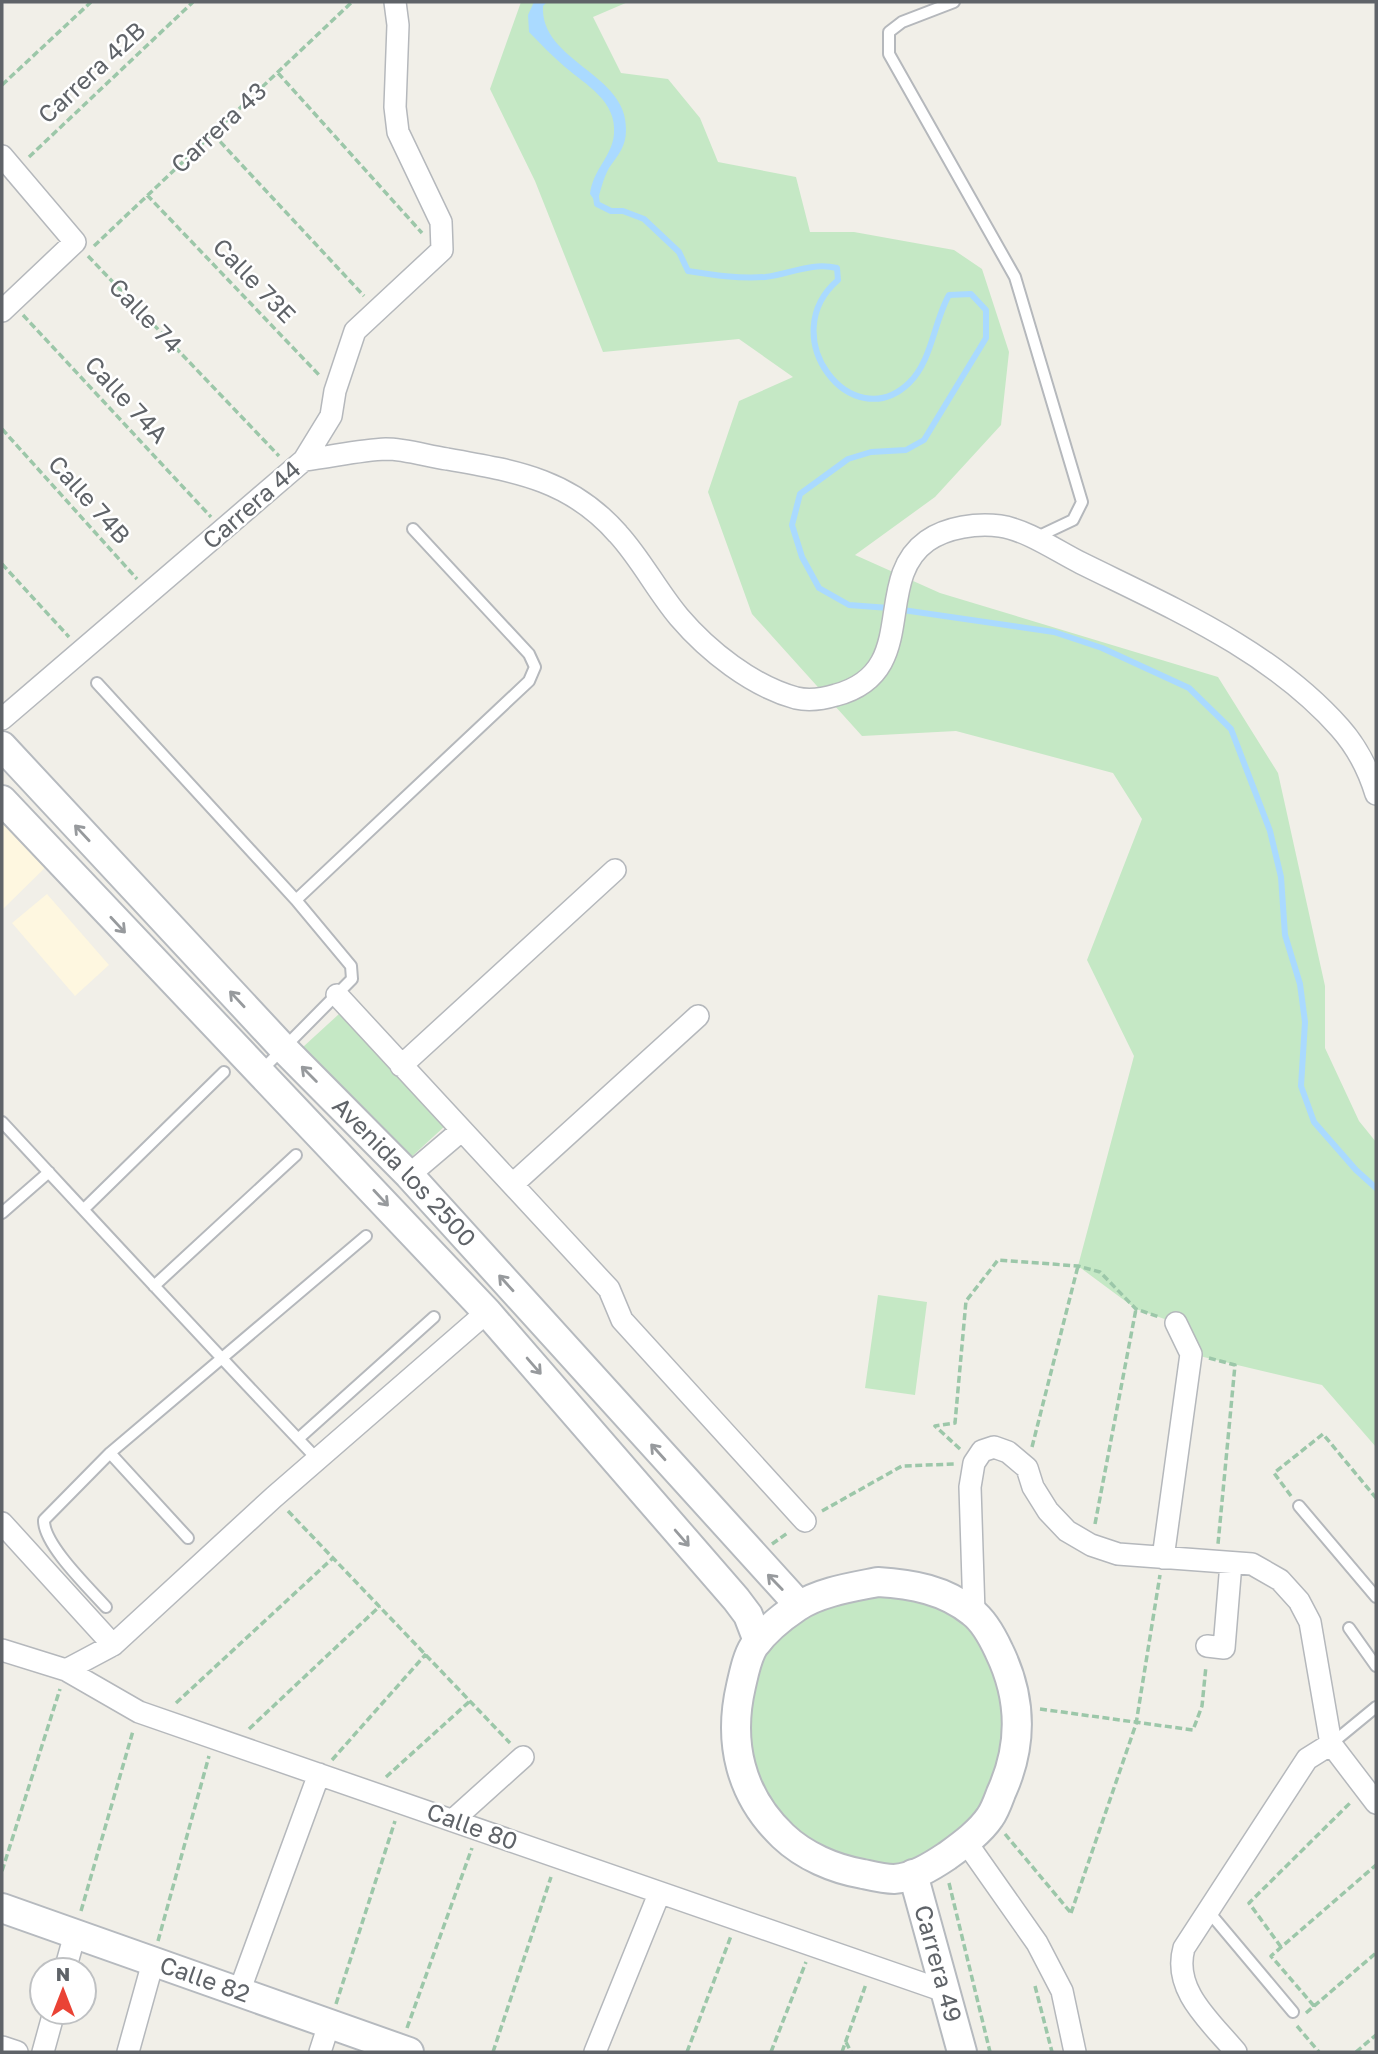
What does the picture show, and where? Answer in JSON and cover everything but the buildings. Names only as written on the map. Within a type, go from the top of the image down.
[{"type":"main road","name":"Avenida los 2500","points":[[2,746],[284,1049],[409,1175],[799,1605]]},
{"type":"main road","name":"Avenida los 2500","points":[[2,800],[488,1312],[736,1600],[748,1615],[758,1642]]},
{"type":"main road","points":[[878,1582],[911,1584],[934,1591],[974,1613],[993,1639],[1012,1676],[1017,1705],[1017,1745],[1008,1777],[990,1817],[966,1842],[934,1865],[894,1879],[852,1872],[822,1862],[798,1849],[781,1835],[751,1797],[737,1759],[735,1711],[745,1667],[758,1642],[799,1605],[845,1589],[878,1582]]},
{"type":"main road","name":"Carrera 49","points":[[913,1874],[962,2052]]},
{"type":"main road","name":"Calle 82","points":[[2,1908],[402,2051]]},
{"type":"street","points":[[395,2],[398,132],[442,222],[440,251]]},
{"type":"street","points":[[6,307],[80,248],[8,163]]},
{"type":"street","name":"Carrera 44","points":[[2,719],[299,466],[331,416],[335,391],[355,331],[440,251]]},
{"type":"street","points":[[299,466],[388,449],[514,470],[565,489],[591,506],[620,535],[679,616],[703,641],[766,689],[801,699],[824,699],[851,691],[873,675],[886,654],[896,621],[896,592],[911,554],[930,539],[950,530],[1002,526],[1172,608],[1257,655],[1341,729],[1370,776],[1376,794]]},
{"type":"street","points":[[401,1066],[615,870]]},
{"type":"street","points":[[337,995],[609,1289],[622,1320],[805,1521]]},
{"type":"street","points":[[513,1184],[698,1016]]},
{"type":"street","points":[[409,1175],[462,1130]]},
{"type":"street","points":[[66,1670],[113,1645],[274,1497],[319,1461],[488,1312]]},
{"type":"street","points":[[1163,1558],[1191,1354],[1176,1323]]},
{"type":"street","points":[[974,1613],[970,1487],[974,1463],[982,1451],[994,1447],[1008,1452],[1027,1468],[1033,1487],[1048,1511],[1068,1531],[1091,1545],[1118,1554],[1252,1564],[1280,1580],[1310,1622],[1331,1744],[1376,1803]]},
{"type":"street","points":[[2,1523],[113,1645]]},
{"type":"street","points":[[1208,1646],[1224,1648],[1224,1562]]},
{"type":"street","name":"Calle 80","points":[[2,1650],[66,1670],[139,1712],[947,1992]]},
{"type":"street","points":[[1236,2052],[1186,1991],[1180,1963],[1184,1948],[1307,1759],[1331,1744]]},
{"type":"street","points":[[453,1820],[523,1757]]},
{"type":"street","points":[[239,1992],[319,1774]]},
{"type":"street","points":[[966,1842],[1037,1943],[1062,1991],[1075,2052]]},
{"type":"street","points":[[595,2052],[659,1894]]},
{"type":"street","points":[[69,1956],[75,1934]]},
{"type":"street","points":[[128,2052],[153,1962]]},
{"type":"street","points":[[320,2052],[329,2024]]},
{"type":"street","points":[[43,2052],[50,2026]]},
{"type":"street","points":[[2,2047],[17,2052]]},
{"type":"lane","points":[[954,2],[902,22],[889,32],[889,54],[1015,277],[1082,502],[1073,520],[1033,539]]},
{"type":"lane","points":[[296,900],[529,681],[536,667],[529,654],[413,529]]},
{"type":"lane","points":[[97,683],[296,900],[351,966],[352,979],[260,1071]]},
{"type":"lane","points":[[85,1208],[224,1072]]},
{"type":"lane","points":[[2,1122],[85,1208],[220,1359],[319,1461]]},
{"type":"lane","points":[[154,1286],[296,1155]]},
{"type":"lane","points":[[2,1213],[49,1172]]},
{"type":"lane","points":[[106,1607],[63,1558],[44,1529],[44,1520],[110,1453],[366,1236]]},
{"type":"lane","points":[[298,1439],[434,1317]]},
{"type":"lane","points":[[110,1453],[188,1538]]},
{"type":"lane","points":[[1298,1506],[1376,1597]]},
{"type":"lane","points":[[1349,1628],[1376,1666]]},
{"type":"lane","points":[[1331,1744],[1376,1707]]},
{"type":"lane","points":[[1209,1912],[1294,2018]]},
{"type":"path","points":[[2,85],[91,2]]},
{"type":"path","name":"Carrera 42B","points":[[8,163],[193,2]]},
{"type":"path","name":"Carrera 43","points":[[80,248],[147,195],[352,2]]},
{"type":"path","points":[[278,73],[440,251]]},
{"type":"path","points":[[213,134],[377,310]]},
{"type":"path","name":"Calle 73E","points":[[147,195],[335,391]]},
{"type":"path","name":"Calle 74","points":[[80,248],[299,466]]},
{"type":"path","name":"Calle 74A","points":[[6,307],[224,530]]},
{"type":"path","name":"Calle 74B","points":[[2,429],[150,594]]},
{"type":"path","points":[[2,564],[83,651]]},
{"type":"path","points":[[974,1463],[934,1426],[955,1423],[966,1301],[998,1260],[1078,1266],[1100,1272],[1136,1309],[1176,1323]]},
{"type":"path","points":[[1027,1468],[1078,1266]]},
{"type":"path","points":[[1091,1545],[1136,1309]]},
{"type":"path","points":[[1191,1354],[1234,1365],[1224,1562]]},
{"type":"path","points":[[1298,1506],[1274,1473],[1323,1434],[1376,1499]]},
{"type":"path","points":[[753,1557],[805,1521],[902,1466],[974,1463]]},
{"type":"path","points":[[274,1497],[523,1757]]},
{"type":"path","points":[[159,1719],[334,1557]]},
{"type":"path","points":[[990,1817],[1071,1913],[1136,1724],[1163,1558]]},
{"type":"path","points":[[153,1962],[223,1741],[380,1606]]},
{"type":"path","points":[[1017,1705],[1193,1730],[1202,1706],[1208,1646]]},
{"type":"path","points":[[319,1774],[426,1654]]},
{"type":"path","points":[[2,1871],[66,1670]]},
{"type":"path","points":[[370,1792],[470,1702]]},
{"type":"path","points":[[75,1934],[139,1712]]},
{"type":"path","points":[[1281,1947],[1249,1903],[1354,1798]]},
{"type":"path","points":[[329,2024],[401,1803]]},
{"type":"path","points":[[402,2051],[478,1829]]},
{"type":"path","points":[[493,2052],[558,1858]]},
{"type":"path","points":[[1376,1865],[1271,1956],[1314,2006],[1376,1953]]},
{"type":"path","points":[[948,1882],[990,2052]]},
{"type":"path","points":[[687,2052],[737,1921]]},
{"type":"path","points":[[771,2052],[812,1947]]},
{"type":"path","points":[[842,2052],[872,1966]]},
{"type":"path","points":[[1033,1978],[1052,2052]]},
{"type":"path","points":[[1294,2018],[1319,2052]]},
{"type":"path","points":[[1356,2052],[1376,2035]]},
{"type":"path","points":[[846,2042],[851,2052]]},
{"type":"shaded area","points":[[2,800],[55,858],[2,910]]},
{"type":"shaded area","points":[[47,894],[109,965],[75,996],[12,923]]},
{"type":"green space","points":[[521,2],[628,2],[593,17],[621,73],[668,79],[700,118],[718,162],[796,177],[810,232],[854,232],[954,250],[982,269],[1009,352],[1001,425],[935,497],[855,555],[940,593],[1218,677],[1278,773],[1325,986],[1325,1048],[1359,1121],[1376,1142],[1376,1447],[1322,1385],[1191,1354],[1176,1323],[1136,1309],[1078,1266],[1134,1056],[1087,960],[1142,819],[1113,773],[956,731],[862,736],[752,614],[708,492],[739,401],[793,377],[739,339],[603,352],[535,181],[490,89]]},
{"type":"green space","points":[[339,1014],[446,1125],[407,1161],[303,1047]]},
{"type":"green space","points":[[878,1295],[927,1302],[915,1395],[865,1388]]},
{"type":"green space","points":[[845,1589],[945,1595],[1011,1676],[1008,1777],[935,1865],[851,1872],[751,1797],[745,1667],[799,1605]]},
{"type":"water","points":[[534,2],[547,2],[543,6],[546,25],[555,41],[600,80],[623,111],[625,141],[607,172],[597,204],[590,194],[595,177],[613,142],[614,122],[611,112],[591,87],[560,63],[529,32],[528,15]]},
{"type":"waterway","points":[[596,197],[597,204],[611,211],[623,211],[644,219],[679,252],[688,271],[765,277],[809,267],[837,268],[838,280],[820,303],[814,327],[817,352],[828,373],[844,389],[865,398],[887,397],[909,383],[917,374],[949,295],[971,294],[986,310],[986,338],[924,440],[906,450],[871,452],[848,459],[800,494],[792,525],[802,557],[819,588],[849,605],[889,608],[1054,632],[1102,648],[1189,688],[1231,729],[1270,831],[1281,877],[1285,935],[1300,984],[1305,1022],[1301,1086],[1314,1122],[1356,1170],[1376,1188]]}]
